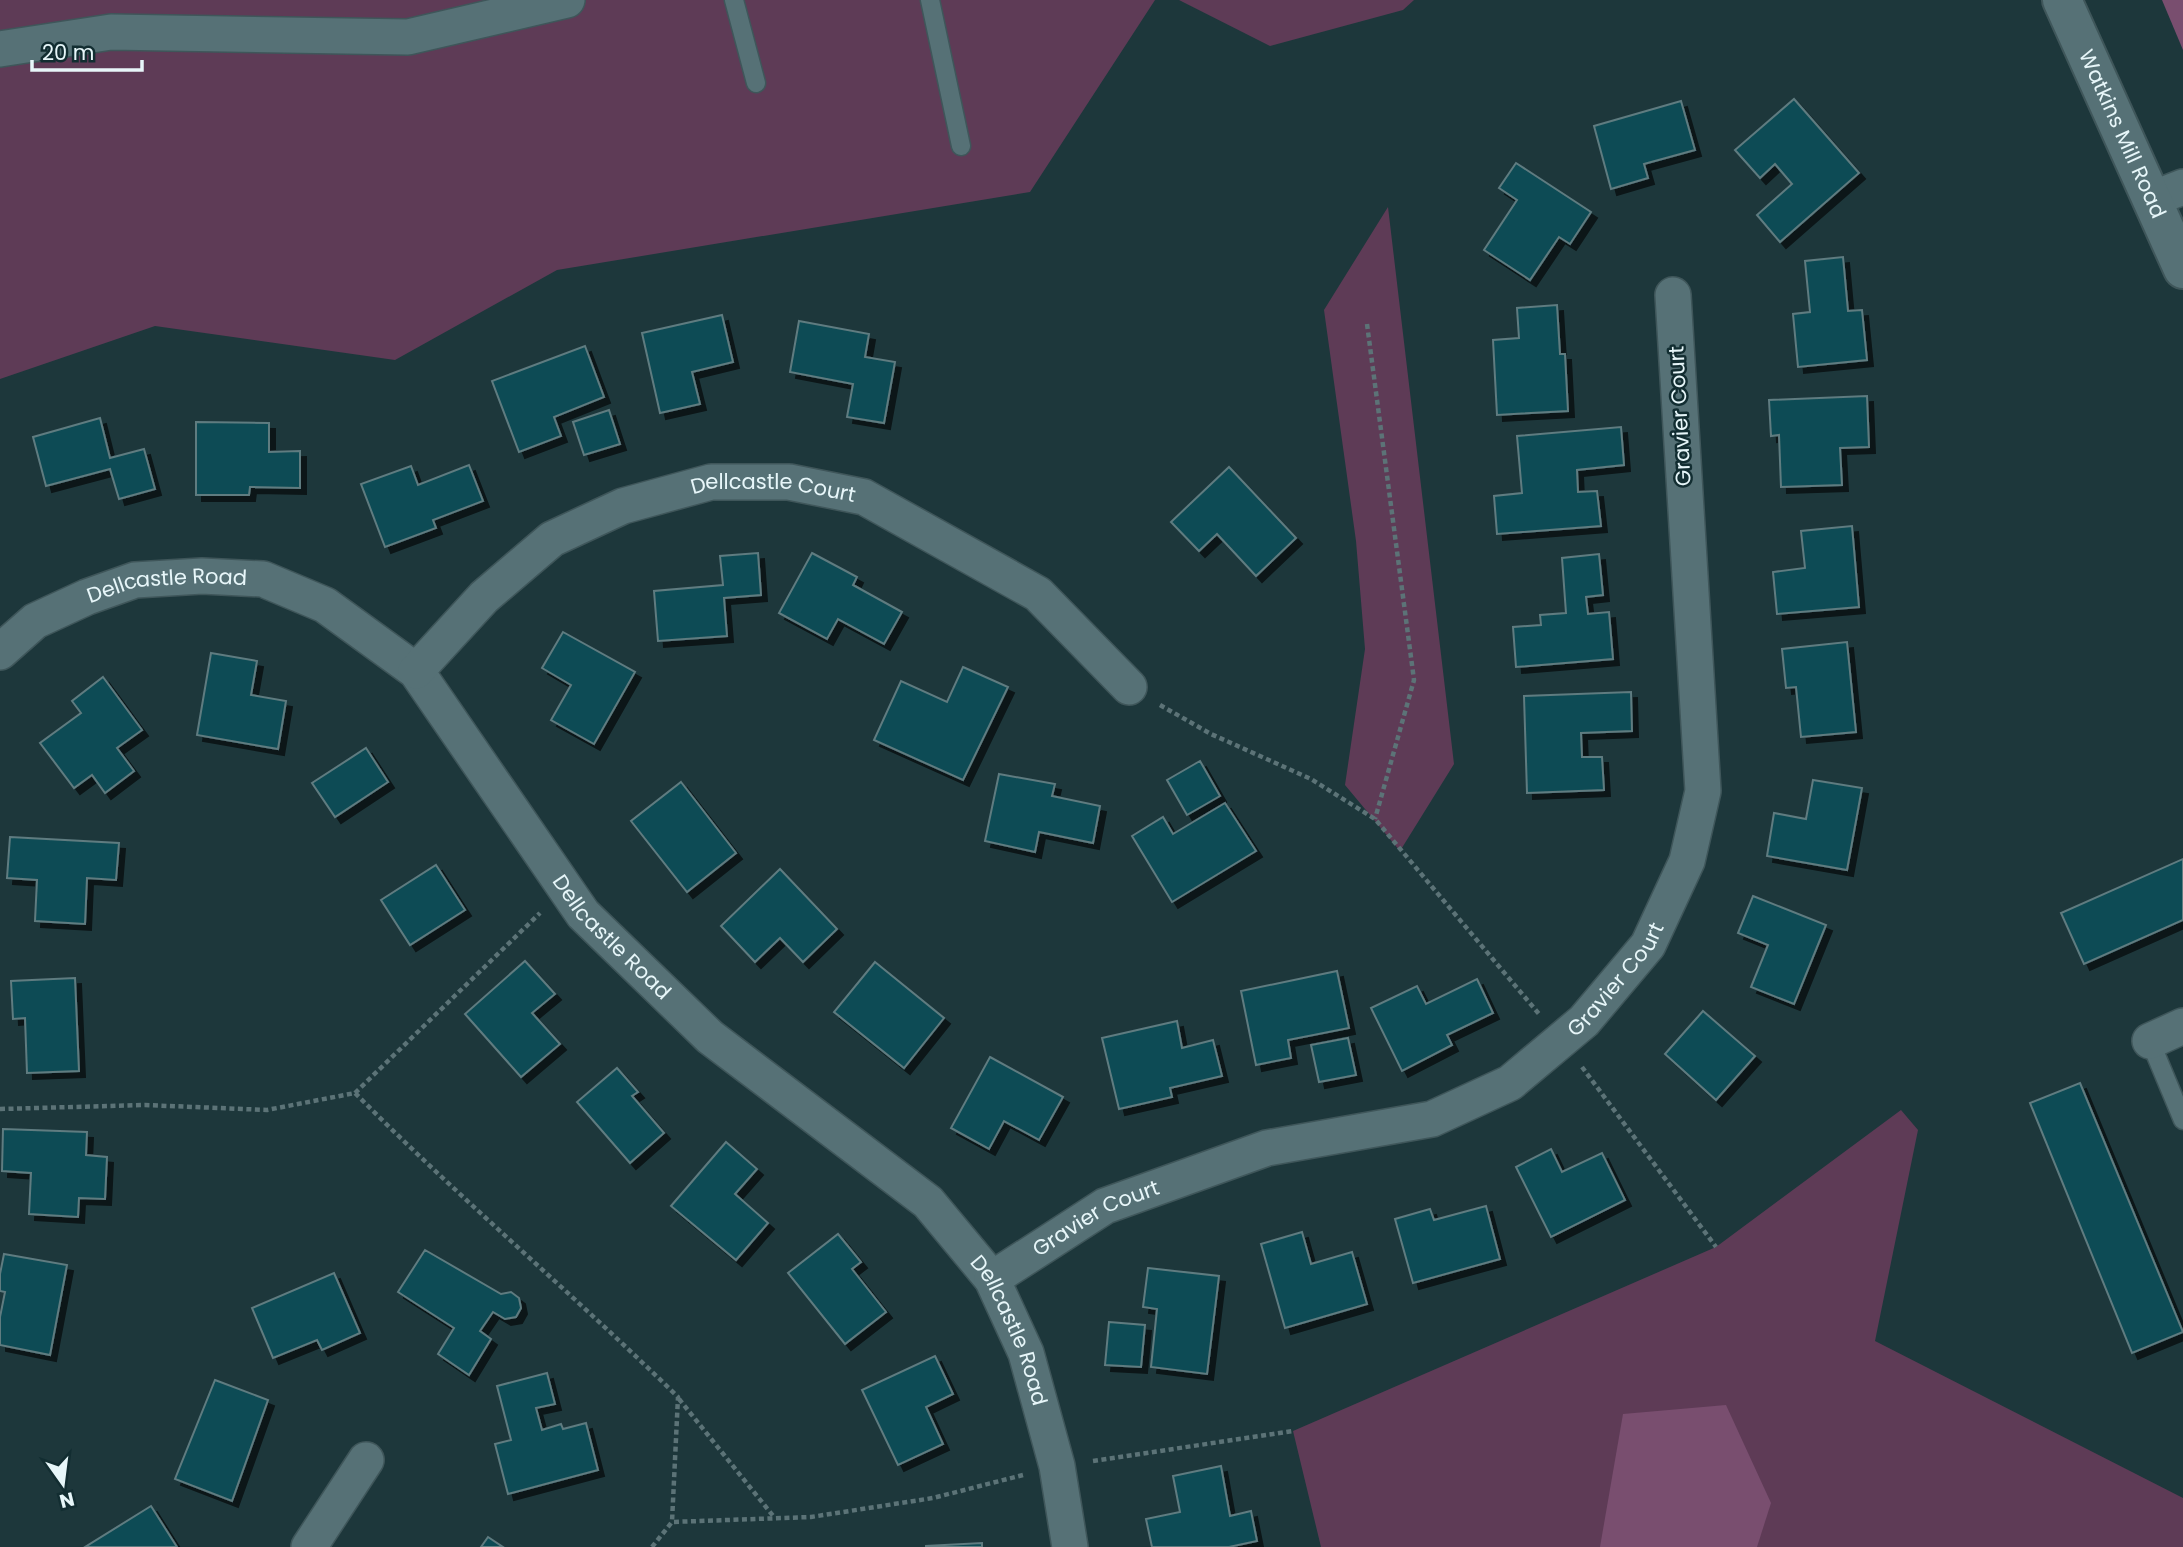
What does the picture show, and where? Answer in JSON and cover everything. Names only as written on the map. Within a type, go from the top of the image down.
[{"type":"street","points":[[0,49],[111,32],[408,37],[567,0]]},
{"type":"street","name":"Watkins Mill Road","points":[[2062,0],[2168,193],[2183,269]]},
{"type":"street","name":"Gravier Court","points":[[992,1279],[1105,1206],[1267,1148],[1432,1119],[1510,1083],[1584,1021],[1648,945],[1686,860],[1703,791],[1673,295]]},
{"type":"street","name":"Dellcastle Court","points":[[416,671],[484,597],[552,539],[623,506],[711,482],[789,482],[864,497],[1038,594],[1129,687]]},
{"type":"street","name":"Dellcastle Road","points":[[0,652],[35,621],[87,597],[135,580],[202,576],[263,579],[325,605],[416,671],[583,914],[710,1037],[928,1202],[992,1279],[1026,1353],[1057,1466],[1070,1547]]},
{"type":"street","points":[[2150,1041],[2183,1026]]},
{"type":"street","points":[[309,1547],[366,1460]]},
{"type":"lane","points":[[734,0],[756,83]]},
{"type":"lane","points":[[930,0],[961,146]]},
{"type":"lane","points":[[2150,1041],[2183,1120]]},
{"type":"path","points":[[1367,324],[1414,680],[1375,819]]},
{"type":"path","points":[[1129,687],[1211,734],[1311,779],[1375,819],[1496,966],[1562,1039],[1716,1247]]},
{"type":"path","points":[[0,1109],[145,1105],[267,1110],[355,1093],[565,889]]},
{"type":"path","points":[[355,1093],[397,1135],[587,1307],[678,1397],[775,1518]]},
{"type":"path","points":[[652,1547],[672,1521],[678,1397]]},
{"type":"path","points":[[672,1521],[811,1517],[933,1498],[1057,1466],[1293,1430]]},
{"type":"shaded area","points":[[0,0],[1155,0],[1030,192],[557,270],[395,360],[155,326],[0,379]]},
{"type":"shaded area","points":[[1179,0],[1414,0],[1403,10],[1270,46]]},
{"type":"shaded area","points":[[2162,0],[2183,0],[2183,50]]},
{"type":"shaded area","points":[[1388,207],[1454,764],[1400,851],[1345,785],[1365,649],[1356,541],[1324,310]]},
{"type":"shaded area","points":[[1901,1110],[1918,1130],[1875,1341],[2183,1498],[2183,1547],[1321,1547],[1293,1431],[1716,1247]]},
{"type":"shaded area","points":[[1726,1405],[1771,1503],[1757,1547],[1600,1547],[1623,1414]]},
{"type":"building","points":[[1794,99],[1859,173],[1780,242],[1757,215],[1792,184],[1775,164],[1760,178],[1735,150]]},
{"type":"building","points":[[1681,101],[1695,150],[1644,164],[1648,178],[1611,189],[1594,126]]},
{"type":"building","points":[[1516,163],[1591,212],[1570,244],[1559,237],[1530,280],[1484,250],[1517,200],[1499,188]]},
{"type":"building","points":[[1843,257],[1848,311],[1862,310],[1867,360],[1798,367],[1793,314],[1810,312],[1805,261]]},
{"type":"building","points":[[1557,305],[1560,354],[1565,354],[1568,411],[1497,415],[1493,340],[1519,338],[1517,308]]},
{"type":"building","points":[[722,315],[733,362],[692,372],[700,404],[660,413],[642,333]]},
{"type":"building","points":[[799,321],[869,334],[865,357],[895,362],[884,423],[847,417],[853,384],[790,372]]},
{"type":"building","points":[[585,346],[604,397],[554,417],[561,436],[519,452],[492,381]]},
{"type":"building","points":[[1867,396],[1869,447],[1840,448],[1842,485],[1781,487],[1779,435],[1771,436],[1769,400]]},
{"type":"building","points":[[609,410],[620,444],[584,455],[573,422]]},
{"type":"building","points":[[100,418],[110,458],[144,449],[155,489],[119,499],[110,469],[46,486],[33,437]]},
{"type":"building","points":[[196,422],[269,423],[269,452],[300,451],[300,488],[250,487],[249,495],[196,495]]},
{"type":"building","points":[[1621,427],[1624,465],[1577,470],[1578,492],[1597,491],[1601,526],[1497,534],[1494,496],[1522,493],[1517,436]]},
{"type":"building","points":[[469,465],[483,501],[433,520],[436,528],[385,547],[361,484],[411,466],[418,485]]},
{"type":"building","points":[[1229,467],[1296,538],[1256,576],[1217,534],[1199,551],[1171,522]]},
{"type":"building","points":[[1852,526],[1859,607],[1777,614],[1773,572],[1805,568],[1801,531]]},
{"type":"building","points":[[758,553],[761,595],[724,598],[727,636],[658,641],[654,591],[723,585],[720,556]]},
{"type":"building","points":[[812,553],[857,577],[853,585],[902,612],[884,644],[838,619],[827,639],[779,613]]},
{"type":"building","points":[[1599,554],[1603,595],[1586,597],[1588,614],[1609,612],[1613,659],[1516,667],[1513,627],[1541,625],[1540,615],[1566,613],[1562,558]]},
{"type":"building","points":[[563,632],[635,672],[594,744],[551,720],[571,685],[542,668]]},
{"type":"building","points":[[1847,642],[1856,732],[1801,737],[1796,687],[1786,688],[1782,649]]},
{"type":"building","points":[[211,653],[257,661],[251,695],[286,701],[278,749],[197,735]]},
{"type":"building","points":[[963,667],[1008,687],[963,780],[874,740],[901,681],[947,702]]},
{"type":"building","points":[[103,677],[142,730],[117,748],[134,771],[105,793],[92,775],[74,788],[40,743],[81,713],[72,701]]},
{"type":"building","points":[[1631,692],[1632,731],[1581,733],[1582,757],[1602,757],[1604,790],[1527,793],[1524,696]]},
{"type":"building","points":[[366,748],[388,782],[335,817],[312,783]]},
{"type":"building","points":[[1200,761],[1220,796],[1187,815],[1167,780]]},
{"type":"building","points":[[999,774],[1055,784],[1052,796],[1100,806],[1093,843],[1039,832],[1035,852],[985,841]]},
{"type":"building","points":[[1813,780],[1862,788],[1847,870],[1767,856],[1774,813],[1806,819]]},
{"type":"building","points":[[681,782],[736,853],[687,892],[631,821]]},
{"type":"building","points":[[1225,803],[1256,851],[1172,902],[1132,836],[1163,817],[1173,834]]},
{"type":"building","points":[[10,837],[119,843],[116,880],[87,878],[85,924],[35,921],[37,880],[7,878]]},
{"type":"building","points":[[2183,859],[2183,920],[2084,964],[2061,913]]},
{"type":"building","points":[[436,865],[465,910],[410,945],[381,900]]},
{"type":"building","points":[[780,869],[837,929],[803,962],[780,938],[755,962],[721,926]]},
{"type":"building","points":[[1753,896],[1826,925],[1794,1004],[1751,987],[1768,945],[1738,933]]},
{"type":"building","points":[[525,961],[555,994],[532,1013],[560,1044],[521,1077],[465,1014]]},
{"type":"building","points":[[875,962],[944,1018],[904,1068],[834,1012]]},
{"type":"building","points":[[1337,971],[1349,1028],[1288,1040],[1291,1058],[1256,1065],[1241,991]]},
{"type":"building","points":[[75,978],[79,1071],[27,1073],[25,1018],[13,1019],[11,981]]},
{"type":"building","points":[[1477,979],[1493,1013],[1447,1035],[1452,1045],[1402,1071],[1371,1008],[1417,986],[1426,1004]]},
{"type":"building","points":[[1703,1011],[1755,1056],[1716,1100],[1665,1054]]},
{"type":"building","points":[[1177,1021],[1182,1048],[1213,1040],[1222,1076],[1170,1088],[1172,1097],[1119,1109],[1102,1038]]},
{"type":"building","points":[[1348,1038],[1356,1075],[1319,1082],[1311,1045]]},
{"type":"building","points":[[990,1057],[1063,1097],[1039,1140],[1004,1121],[989,1149],[951,1128]]},
{"type":"building","points":[[617,1068],[638,1092],[632,1096],[664,1133],[630,1163],[577,1102]]},
{"type":"building","points":[[2080,1083],[2183,1332],[2132,1353],[2030,1103]]},
{"type":"building","points":[[3,1129],[87,1132],[86,1155],[107,1157],[105,1199],[79,1198],[78,1217],[29,1214],[31,1173],[2,1171]]},
{"type":"building","points":[[726,1142],[757,1169],[735,1194],[768,1223],[736,1260],[671,1206]]},
{"type":"building","points":[[1551,1149],[1562,1172],[1602,1153],[1625,1200],[1551,1237],[1516,1167]]},
{"type":"building","points":[[1486,1206],[1500,1259],[1413,1283],[1395,1219],[1430,1209],[1434,1220]]},
{"type":"building","points":[[1302,1232],[1311,1264],[1352,1252],[1367,1304],[1285,1328],[1261,1244]]},
{"type":"building","points":[[838,1234],[861,1262],[852,1269],[886,1312],[845,1344],[788,1273]]},
{"type":"building","points":[[425,1250],[501,1294],[511,1292],[519,1298],[521,1308],[516,1317],[505,1319],[493,1312],[480,1331],[491,1339],[469,1375],[438,1354],[454,1328],[398,1292]]},
{"type":"building","points":[[4,1254],[67,1265],[50,1355],[0,1345],[0,1317],[5,1292],[0,1291],[0,1274]]},
{"type":"building","points":[[1148,1268],[1219,1276],[1207,1374],[1151,1367],[1157,1309],[1143,1307]]},
{"type":"building","points":[[334,1273],[360,1333],[322,1350],[317,1340],[273,1358],[252,1308]]},
{"type":"building","points":[[1109,1322],[1145,1325],[1141,1367],[1105,1365]]},
{"type":"building","points":[[935,1356],[953,1394],[926,1407],[943,1444],[898,1465],[862,1390]]},
{"type":"building","points":[[547,1373],[555,1404],[536,1408],[542,1430],[561,1424],[563,1429],[586,1423],[598,1470],[508,1494],[495,1444],[511,1440],[497,1386]]},
{"type":"building","points":[[215,1380],[268,1400],[232,1501],[175,1479]]},
{"type":"building","points":[[1221,1466],[1230,1516],[1251,1511],[1257,1541],[1229,1547],[1152,1547],[1146,1519],[1180,1512],[1173,1476]]},
{"type":"building","points":[[151,1506],[177,1547],[85,1547]]},
{"type":"building","points":[[488,1537],[503,1547],[481,1547]]},
{"type":"building","points":[[982,1543],[982,1547],[926,1547],[926,1546]]}]
